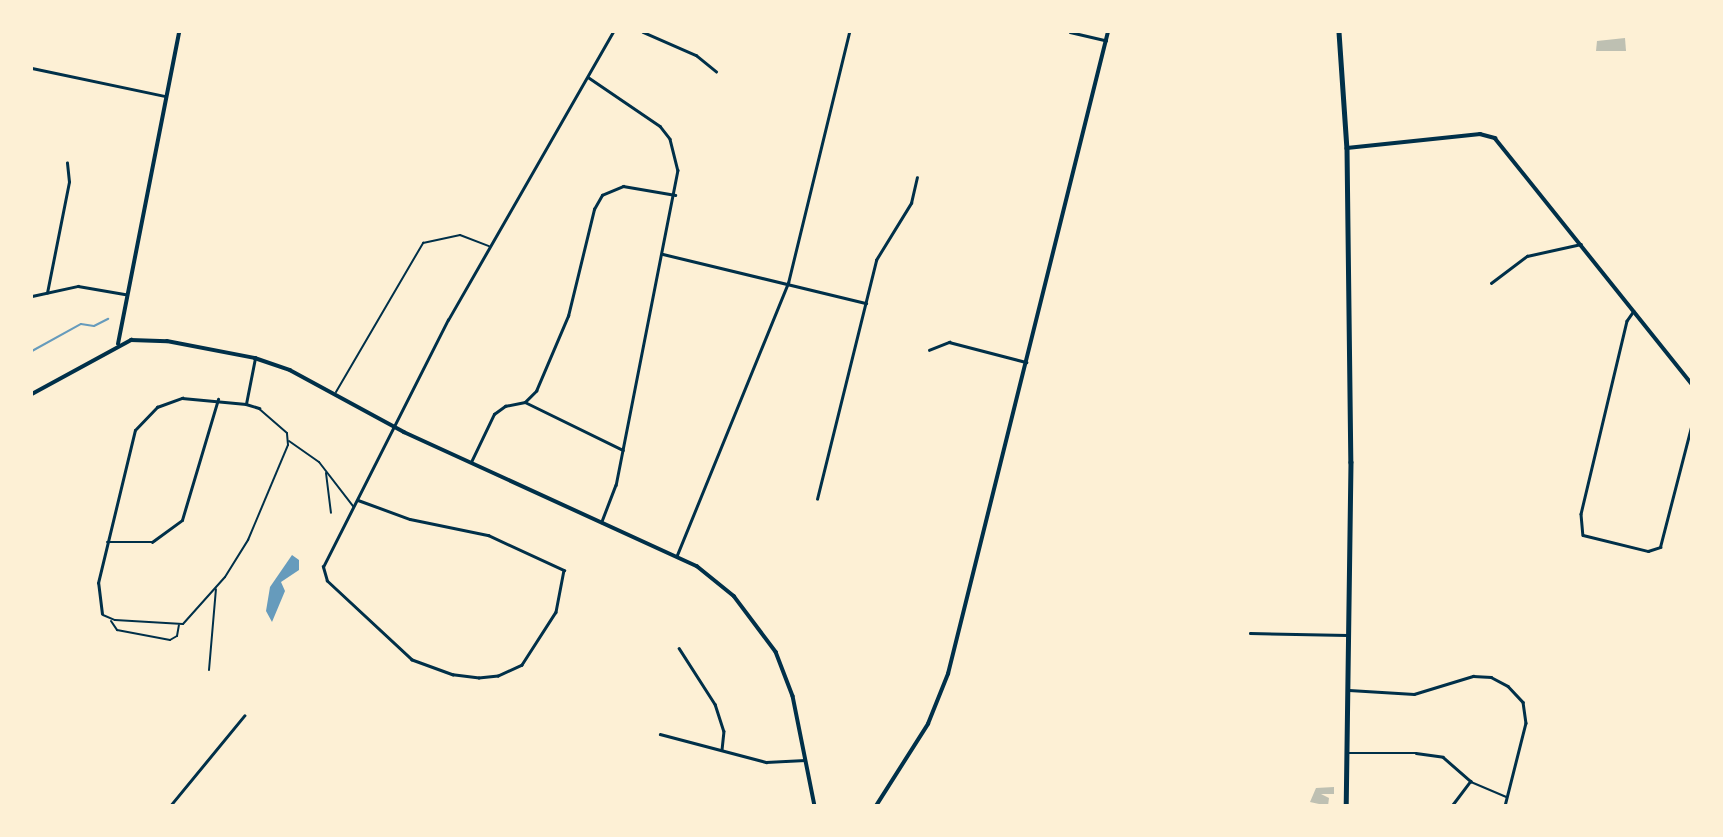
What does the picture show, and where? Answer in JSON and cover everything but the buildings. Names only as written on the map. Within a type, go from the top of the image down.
[{"type":"main road","points":[[1339,32],[1347,148],[1350,635],[1346,806]]},
{"type":"street","points":[[118,344],[125,294],[179,32]]},
{"type":"street","points":[[358,500],[410,519],[488,535],[564,570],[556,612],[537,649],[516,669],[479,678],[437,671],[402,653],[327,581],[325,560],[490,246],[613,32]]},
{"type":"street","points":[[643,32],[695,55],[716,71]]},
{"type":"street","points":[[676,557],[788,283],[849,32]]},
{"type":"street","points":[[1070,32],[1105,40]]},
{"type":"street","points":[[876,806],[928,724],[945,681],[1108,32]]},
{"type":"street","points":[[32,68],[166,96]]},
{"type":"street","points":[[588,77],[665,133],[678,170],[624,450],[614,494],[601,522]]},
{"type":"street","points":[[1347,148],[1488,135],[1501,143],[1692,384]]},
{"type":"street","points":[[47,293],[69,182],[67,163]]},
{"type":"street","points":[[817,499],[878,254],[911,203],[916,178]]},
{"type":"street","points":[[471,462],[494,414],[525,402],[536,391],[568,316],[594,209],[602,195],[623,186],[675,195]]},
{"type":"street","points":[[1491,284],[1528,256],[1581,243]]},
{"type":"street","points":[[663,254],[866,303]]},
{"type":"street","points":[[32,296],[78,286],[125,294]]},
{"type":"street","points":[[1634,311],[1627,321],[1579,524],[1583,535],[1634,549],[1660,547],[1692,423]]},
{"type":"street","points":[[32,394],[118,344],[153,340],[255,358],[282,366],[396,428],[676,557],[723,585],[776,652],[793,696],[815,806]]},
{"type":"street","points":[[929,350],[949,342],[1026,362]]},
{"type":"street","points":[[246,404],[255,358]]},
{"type":"street","points":[[107,541],[143,544],[160,538],[182,520],[218,399]]},
{"type":"street","points":[[102,614],[97,596],[107,541],[135,430],[150,413],[173,400],[218,399],[259,408]]},
{"type":"street","points":[[525,402],[624,450]]},
{"type":"street","points":[[1250,633],[1350,635]]},
{"type":"street","points":[[679,648],[715,704],[724,731],[723,749]]},
{"type":"street","points":[[1349,690],[1425,692],[1473,676],[1503,682],[1523,702],[1526,723],[1505,806]]},
{"type":"street","points":[[170,806],[244,716]]},
{"type":"street","points":[[660,734],[766,762],[805,760]]},
{"type":"street","points":[[1347,753],[1436,755],[1471,781],[1452,806]]},
{"type":"lane","points":[[334,394],[423,243],[460,234],[490,246]]},
{"type":"lane","points":[[259,408],[284,430],[289,441],[315,458],[354,507]]},
{"type":"lane","points":[[111,619],[117,630],[170,640],[177,636],[179,624],[216,588],[248,540],[289,441]]},
{"type":"lane","points":[[326,472],[331,513]]},
{"type":"lane","points":[[209,670],[216,588]]},
{"type":"lane","points":[[102,614],[111,619],[179,624]]},
{"type":"lane","points":[[1471,781],[1507,797]]},
{"type":"water","points":[[292,555],[299,560],[299,570],[281,582],[285,591],[272,622],[266,611],[270,587]]},
{"type":"waterway","points":[[32,351],[81,324],[94,326],[108,319]]}]
